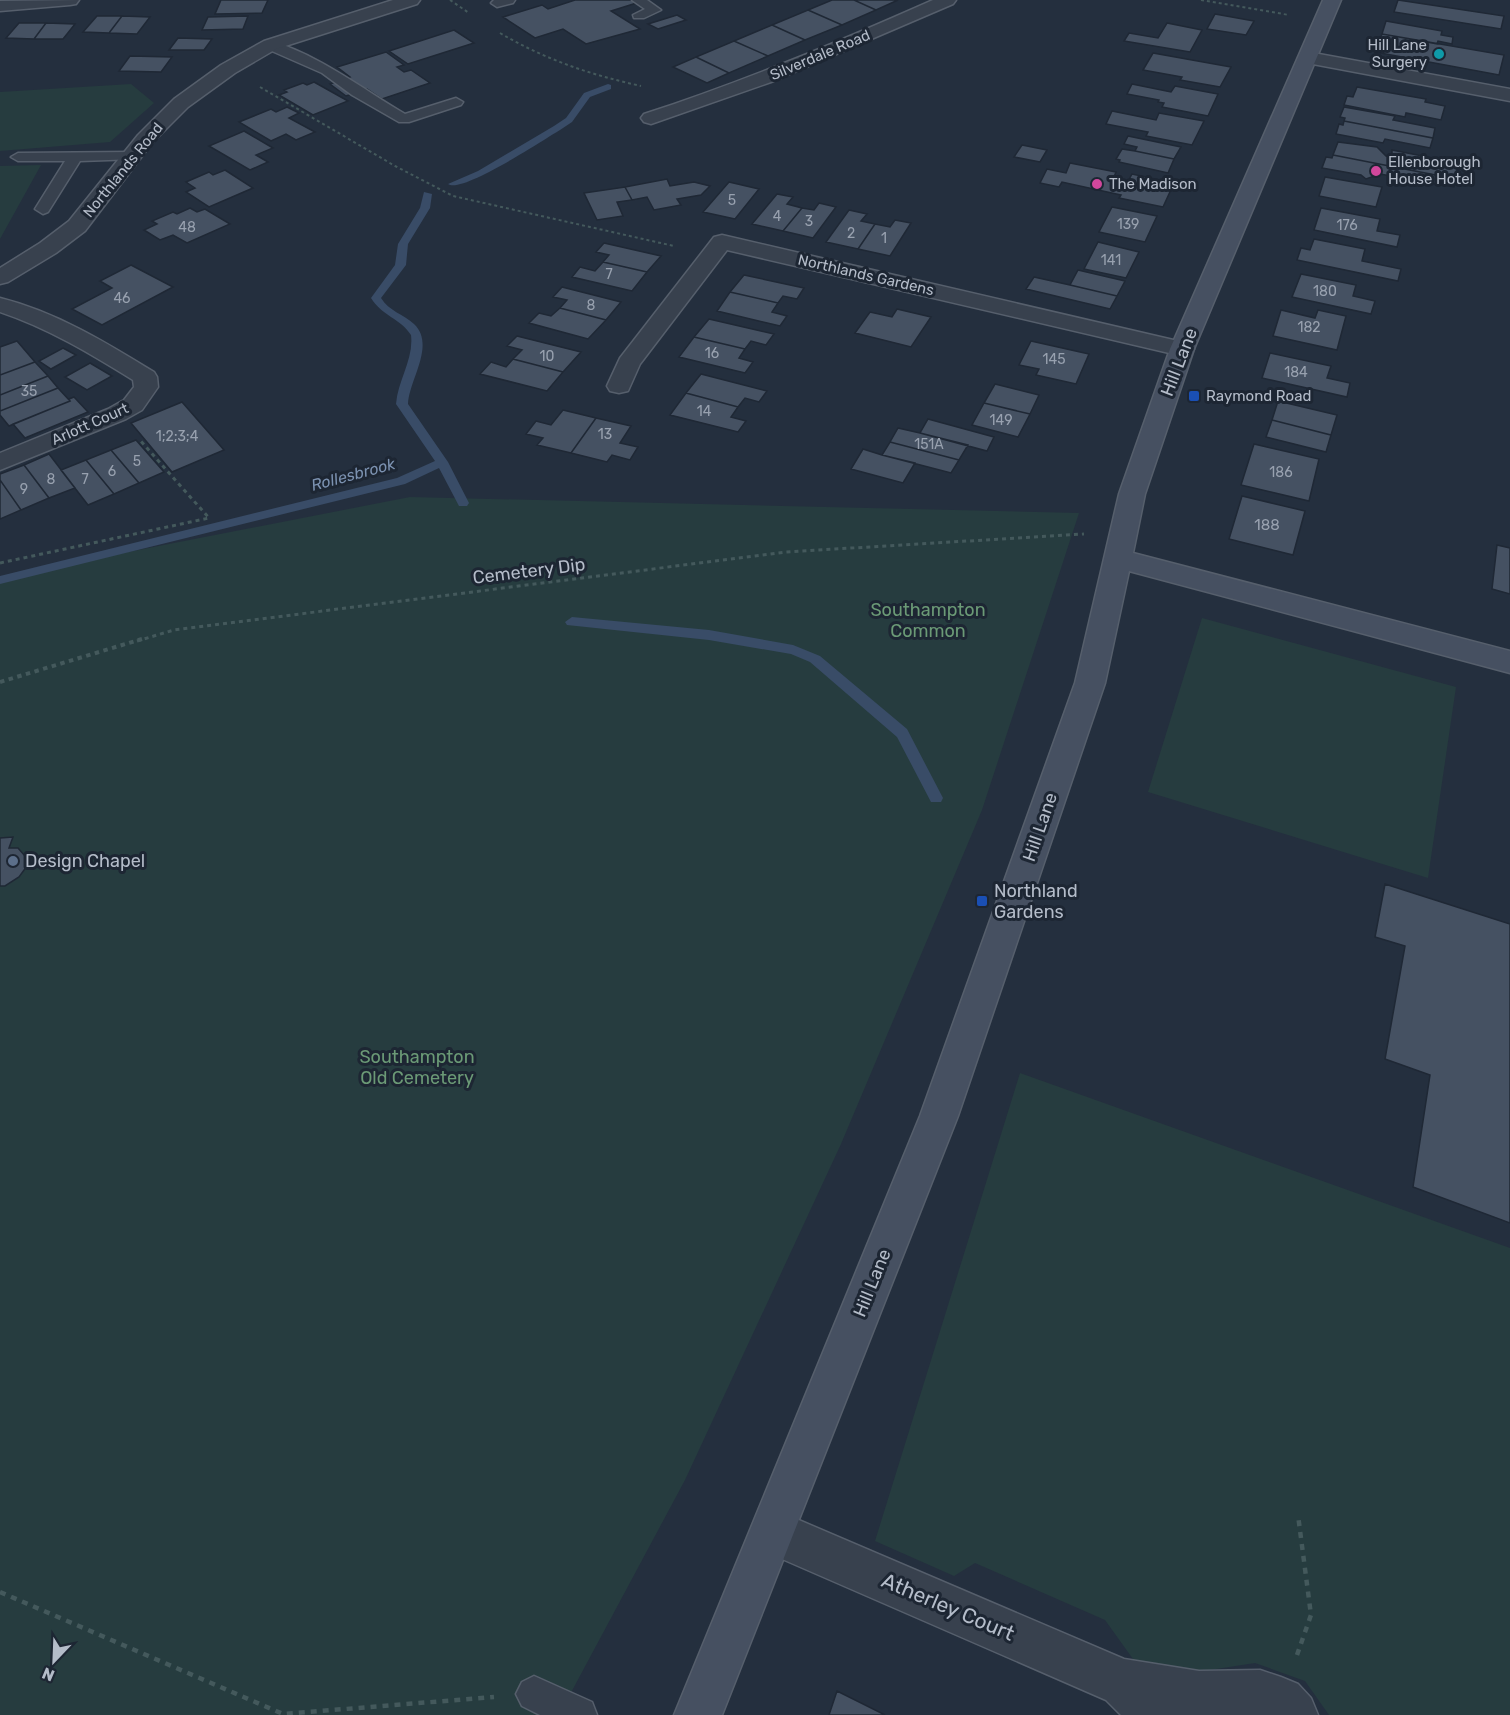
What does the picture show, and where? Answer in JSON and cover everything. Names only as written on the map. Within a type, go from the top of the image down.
[{"type":"street","points":[[0,6],[70,0]]},
{"type":"street","name":"Northlands Road","points":[[0,277],[48,248],[77,226],[132,156],[181,103],[228,69],[328,16],[411,0]]},
{"type":"street","name":"Silverdale Road","points":[[651,118],[691,106],[783,72],[947,0]]},
{"type":"street","name":"Hill Lane","points":[[698,1715],[943,1104],[1090,683],[1132,494],[1182,349],[1332,0]]},
{"type":"street","points":[[1308,58],[1510,95]]},
{"type":"street","points":[[667,92],[691,106]]},
{"type":"street","name":"Northlands Gardens","points":[[619,386],[627,363],[722,242],[1182,349]]},
{"type":"street","name":"Arlott Court","points":[[0,305],[23,312],[104,351],[145,377],[146,387],[141,397],[133,405],[117,414],[0,462]]},
{"type":"street","points":[[1119,559],[1510,662]]},
{"type":"street","name":"Atherley Court","points":[[773,1532],[1124,1683],[1199,1695],[1260,1694],[1287,1708]]},
{"type":"street","name":"Atherley Court","points":[[1124,1683],[1156,1715]]},
{"type":"lane","points":[[638,0],[654,10],[639,15]]},
{"type":"lane","points":[[270,45],[327,70],[357,92],[404,119],[456,102]]},
{"type":"lane","points":[[18,157],[132,156]]},
{"type":"lane","points":[[43,209],[75,157]]},
{"type":"lane","points":[[534,1694],[579,1715]]},
{"type":"path","points":[[450,0],[477,18]]},
{"type":"path","points":[[1202,0],[1323,21]]},
{"type":"path","points":[[496,30],[524,48],[601,76],[667,92]]},
{"type":"path","points":[[228,69],[395,166],[453,196],[710,255]]},
{"type":"path","points":[[0,563],[209,518],[117,414]]},
{"type":"path","name":"Cemetery Dip","points":[[0,682],[174,630],[786,552],[1070,534]]},
{"type":"path","points":[[1287,1708],[1311,1615],[1298,1515]]},
{"type":"path","points":[[0,1592],[283,1714],[534,1694]]},
{"type":"green space","points":[[131,84],[154,103],[110,142],[0,151],[0,92]]},
{"type":"green space","points":[[41,165],[0,239],[0,166]]},
{"type":"green space","name":"Southampton Old Cemetery","points":[[410,497],[1079,513],[982,810],[841,1144],[685,1480],[559,1715],[0,1715],[0,577]]},
{"type":"green space","points":[[1202,618],[1456,687],[1428,878],[1148,792]]},
{"type":"green space","points":[[1020,1073],[1510,1248],[1510,1715],[1329,1715],[1305,1681],[1255,1663],[1190,1673],[1138,1666],[1105,1620],[975,1563],[954,1576],[875,1541]]},
{"type":"building","points":[[221,0],[268,0],[262,13],[215,14]]},
{"type":"building","points":[[575,0],[646,0],[611,11],[640,29],[586,44],[563,29],[535,38],[503,17],[542,5],[548,9]]},
{"type":"building","points":[[832,0],[854,0],[876,10],[842,25],[808,10]]},
{"type":"building","points":[[854,0],[898,0],[876,10]]},
{"type":"building","points":[[1398,0],[1504,16],[1501,29],[1394,12]]},
{"type":"building","points":[[808,10],[842,25],[805,40],[772,25]]},
{"type":"building","points":[[1215,14],[1254,21],[1246,35],[1207,29]]},
{"type":"building","points":[[677,15],[686,20],[658,29],[648,24]]},
{"type":"building","points":[[97,16],[122,16],[109,33],[83,32]]},
{"type":"building","points":[[122,16],[150,17],[137,34],[109,33]]},
{"type":"building","points":[[248,16],[243,29],[202,30],[208,17]]},
{"type":"building","points":[[1386,21],[1442,31],[1441,35],[1453,37],[1452,44],[1438,41],[1437,44],[1382,34]]},
{"type":"building","points":[[19,23],[46,23],[34,39],[6,38]]},
{"type":"building","points":[[46,23],[75,24],[63,39],[34,39]]},
{"type":"building","points":[[1167,23],[1202,30],[1190,52],[1124,41],[1129,33],[1158,38]]},
{"type":"building","points":[[772,25],[805,40],[768,56],[734,41]]},
{"type":"building","points":[[454,30],[474,43],[408,64],[389,51]]},
{"type":"building","name":"Hill Lane Surgery","points":[[1382,34],[1504,55],[1499,75],[1375,52]]},
{"type":"building","points":[[178,38],[212,39],[204,50],[169,50]]},
{"type":"building","points":[[734,41],[768,56],[729,73],[696,57]]},
{"type":"building","points":[[386,52],[404,65],[397,67],[404,72],[411,70],[430,83],[382,99],[367,89],[346,96],[330,84],[350,77],[337,67]]},
{"type":"building","points":[[1153,53],[1231,67],[1220,87],[1180,80],[1182,77],[1143,70]]},
{"type":"building","points":[[130,56],[172,57],[161,72],[119,71]]},
{"type":"building","points":[[696,57],[729,73],[707,83],[673,67]]},
{"type":"building","points":[[314,82],[348,101],[313,115],[279,95],[287,92],[284,90],[303,83],[307,85]]},
{"type":"building","points":[[1132,84],[1171,92],[1175,86],[1218,94],[1208,116],[1162,107],[1164,103],[1158,102],[1159,100],[1127,94]]},
{"type":"building","points":[[1357,87],[1426,99],[1425,102],[1445,106],[1441,120],[1406,113],[1405,117],[1344,105],[1347,96],[1353,97]]},
{"type":"building","points":[[287,107],[299,113],[289,118],[315,132],[296,140],[286,134],[271,141],[239,122],[271,109],[276,112]]},
{"type":"building","points":[[1344,107],[1395,116],[1393,120],[1435,128],[1433,138],[1344,121],[1345,118],[1340,117]]},
{"type":"building","points":[[1112,111],[1156,120],[1159,113],[1204,121],[1192,145],[1146,136],[1148,132],[1106,124]]},
{"type":"building","points":[[1344,121],[1433,138],[1430,148],[1385,139],[1383,143],[1336,134],[1339,124],[1343,125]]},
{"type":"building","points":[[244,131],[273,148],[256,155],[268,162],[250,170],[209,146]]},
{"type":"building","points":[[1128,136],[1181,147],[1174,159],[1135,151],[1137,147],[1124,144]]},
{"type":"building","points":[[1338,142],[1377,147],[1386,156],[1392,157],[1392,150],[1458,163],[1456,179],[1333,155]]},
{"type":"building","points":[[1022,145],[1047,150],[1040,162],[1014,157]]},
{"type":"building","points":[[1122,149],[1174,159],[1168,173],[1119,162],[1120,160],[1116,159]]},
{"type":"building","name":"Ellenborough House Hotel","points":[[1333,155],[1456,179],[1454,187],[1380,174],[1366,179],[1361,175],[1322,168],[1326,157],[1332,158]]},
{"type":"building","name":"The Madison","points":[[1070,163],[1116,172],[1114,177],[1126,185],[1132,174],[1174,183],[1163,207],[1119,198],[1121,195],[1062,182],[1059,187],[1040,183],[1047,169],[1066,173]]},
{"type":"building","points":[[225,170],[253,188],[209,207],[186,192],[195,188],[186,182],[209,172],[213,175]]},
{"type":"building","points":[[1325,177],[1382,187],[1376,207],[1319,196]]},
{"type":"building","points":[[667,179],[670,186],[694,182],[710,186],[701,195],[677,199],[681,205],[654,210],[647,197],[632,200],[625,187]]},
{"type":"building","points":[[729,182],[759,189],[735,219],[703,212]]},
{"type":"building","points":[[625,187],[632,200],[617,202],[623,216],[597,220],[584,193]]},
{"type":"building","points":[[777,194],[793,197],[787,204],[802,208],[783,231],[752,224]]},
{"type":"building","points":[[819,203],[836,207],[813,238],[783,231],[802,208],[814,210]]},
{"type":"building","points":[[1112,207],[1157,216],[1145,242],[1099,232]]},
{"type":"building","points":[[190,208],[197,212],[205,209],[230,224],[187,243],[173,235],[160,240],[144,230],[157,224],[152,221]]},
{"type":"building","points":[[1321,208],[1380,219],[1377,231],[1400,235],[1397,247],[1314,230]]},
{"type":"building","points":[[849,210],[867,214],[861,221],[875,224],[858,249],[826,242]]},
{"type":"building","points":[[895,220],[911,223],[890,256],[858,249],[875,224],[890,227]]},
{"type":"building","points":[[1314,239],[1365,249],[1362,261],[1401,269],[1398,281],[1297,260],[1301,248],[1310,250]]},
{"type":"building","points":[[1098,242],[1139,252],[1126,278],[1084,269]]},
{"type":"building","points":[[604,243],[661,256],[647,272],[603,262],[609,255],[596,252]]},
{"type":"building","points":[[603,262],[647,272],[632,291],[572,277],[580,267],[595,271]]},
{"type":"building","points":[[131,265],[173,287],[102,325],[72,309],[112,288],[100,281]]},
{"type":"building","points":[[1078,270],[1125,281],[1117,296],[1070,285]]},
{"type":"building","points":[[1301,274],[1356,285],[1353,296],[1375,301],[1371,314],[1292,297]]},
{"type":"building","points":[[744,275],[804,288],[797,299],[783,296],[778,303],[730,292]]},
{"type":"building","points":[[1034,277],[1117,296],[1110,309],[1026,289]]},
{"type":"building","points":[[562,287],[621,302],[606,320],[560,308],[567,300],[553,297]]},
{"type":"building","points":[[730,292],[778,303],[772,312],[787,316],[780,326],[717,311]]},
{"type":"building","points":[[560,308],[606,320],[588,339],[529,323],[539,313],[551,316]]},
{"type":"building","points":[[897,309],[931,317],[911,347],[855,333],[870,312],[892,317]]},
{"type":"building","points":[[1281,310],[1315,318],[1318,310],[1346,316],[1337,350],[1273,336]]},
{"type":"building","points":[[709,319],[774,334],[766,345],[751,341],[745,349],[694,337]]},
{"type":"building","points":[[517,336],[581,352],[563,372],[513,359],[522,350],[507,346]]},
{"type":"building","points":[[694,337],[745,349],[739,358],[753,362],[745,373],[679,357]]},
{"type":"building","points":[[17,341],[35,362],[0,375],[0,347]]},
{"type":"building","points":[[1031,341],[1089,354],[1076,384],[1036,375],[1039,369],[1019,365]]},
{"type":"building","points":[[63,348],[76,355],[51,369],[39,361]]},
{"type":"building","points":[[1270,353],[1331,366],[1327,378],[1350,383],[1347,397],[1262,378]]},
{"type":"building","points":[[513,359],[563,372],[547,391],[480,374],[491,362],[506,367]]},
{"type":"building","points":[[35,362],[48,376],[0,395],[0,375]]},
{"type":"building","points":[[90,363],[112,376],[87,390],[65,377]]},
{"type":"building","points":[[701,374],[767,391],[759,402],[745,398],[738,407],[686,393]]},
{"type":"building","points":[[48,376],[58,388],[0,411],[0,395]]},
{"type":"building","points":[[995,384],[1039,395],[1030,414],[984,403]]},
{"type":"building","points":[[58,388],[70,401],[9,426],[0,415],[0,411]]},
{"type":"building","points":[[686,393],[738,407],[731,417],[746,421],[738,432],[670,415]]},
{"type":"building","points":[[74,397],[88,412],[25,438],[13,424],[70,401],[69,399]]},
{"type":"building","points":[[1278,401],[1337,415],[1331,435],[1272,420]]},
{"type":"building","points":[[182,402],[224,450],[172,472],[131,423]]},
{"type":"building","points":[[984,403],[1030,414],[1018,437],[972,425]]},
{"type":"building","points":[[563,410],[596,418],[571,453],[537,445],[543,438],[526,434],[536,421],[551,425]]},
{"type":"building","points":[[596,418],[631,426],[620,443],[638,447],[630,460],[612,455],[607,462],[571,453]]},
{"type":"building","points":[[928,419],[994,437],[987,451],[920,433]]},
{"type":"building","points":[[1272,420],[1331,435],[1326,452],[1266,437]]},
{"type":"building","points":[[898,428],[968,445],[959,460],[890,442]]},
{"type":"building","points":[[136,440],[164,472],[139,483],[111,450]]},
{"type":"building","points":[[890,442],[959,460],[951,473],[882,455]]},
{"type":"building","points":[[1254,444],[1319,459],[1309,501],[1241,485]]},
{"type":"building","points":[[863,449],[915,463],[903,483],[851,469]]},
{"type":"building","points":[[111,450],[139,483],[114,494],[86,460]]},
{"type":"building","points":[[49,454],[75,488],[49,498],[24,465]]},
{"type":"building","points":[[86,460],[114,494],[88,505],[61,470]]},
{"type":"building","points":[[24,465],[49,498],[21,510],[0,480],[0,474]]},
{"type":"building","points":[[0,480],[21,510],[0,519]]},
{"type":"building","points":[[1242,496],[1305,511],[1293,555],[1229,539]]},
{"type":"building","points":[[1497,545],[1510,548],[1510,594],[1492,589]]},
{"type":"building","name":"Design Chapel","points":[[13,837],[9,848],[18,848],[25,856],[27,866],[19,877],[5,886],[0,886],[0,838]]},
{"type":"building","points":[[1385,884],[1510,924],[1510,1223],[1413,1187],[1430,1075],[1385,1059],[1405,946],[1375,937]]},
{"type":"building","points":[[837,1691],[885,1715],[829,1715]]},
{"type":"waterway","name":"Rollesbrook","points":[[453,184],[481,173],[557,128],[569,120],[587,95],[608,87]]},
{"type":"waterway","name":"Rollesbrook","points":[[427,194],[425,208],[403,244],[401,265],[376,298],[383,308],[407,324],[417,335],[416,354],[405,385],[402,404],[442,462]]},
{"type":"waterway","name":"Rollesbrook","points":[[0,580],[401,481],[442,462]]},
{"type":"waterway","points":[[442,462],[463,503]]},
{"type":"waterway","points":[[572,622],[709,635],[793,650],[815,659],[902,733],[936,798]]},
{"type":"place","name":"Hill Lane Surgery","points":[[1439,54]]},
{"type":"place","name":"Ellenborough House Hotel","points":[[1376,171]]},
{"type":"place","name":"The Madison","points":[[1097,184]]},
{"type":"place","name":"Raymond Road","points":[[1194,396]]},
{"type":"place","name":"Design Chapel","points":[[13,861]]},
{"type":"place","name":"Northland Gardens","points":[[982,901]]},
{"type":"park label","name":"Southampton Common","points":[[928,620]]}]
